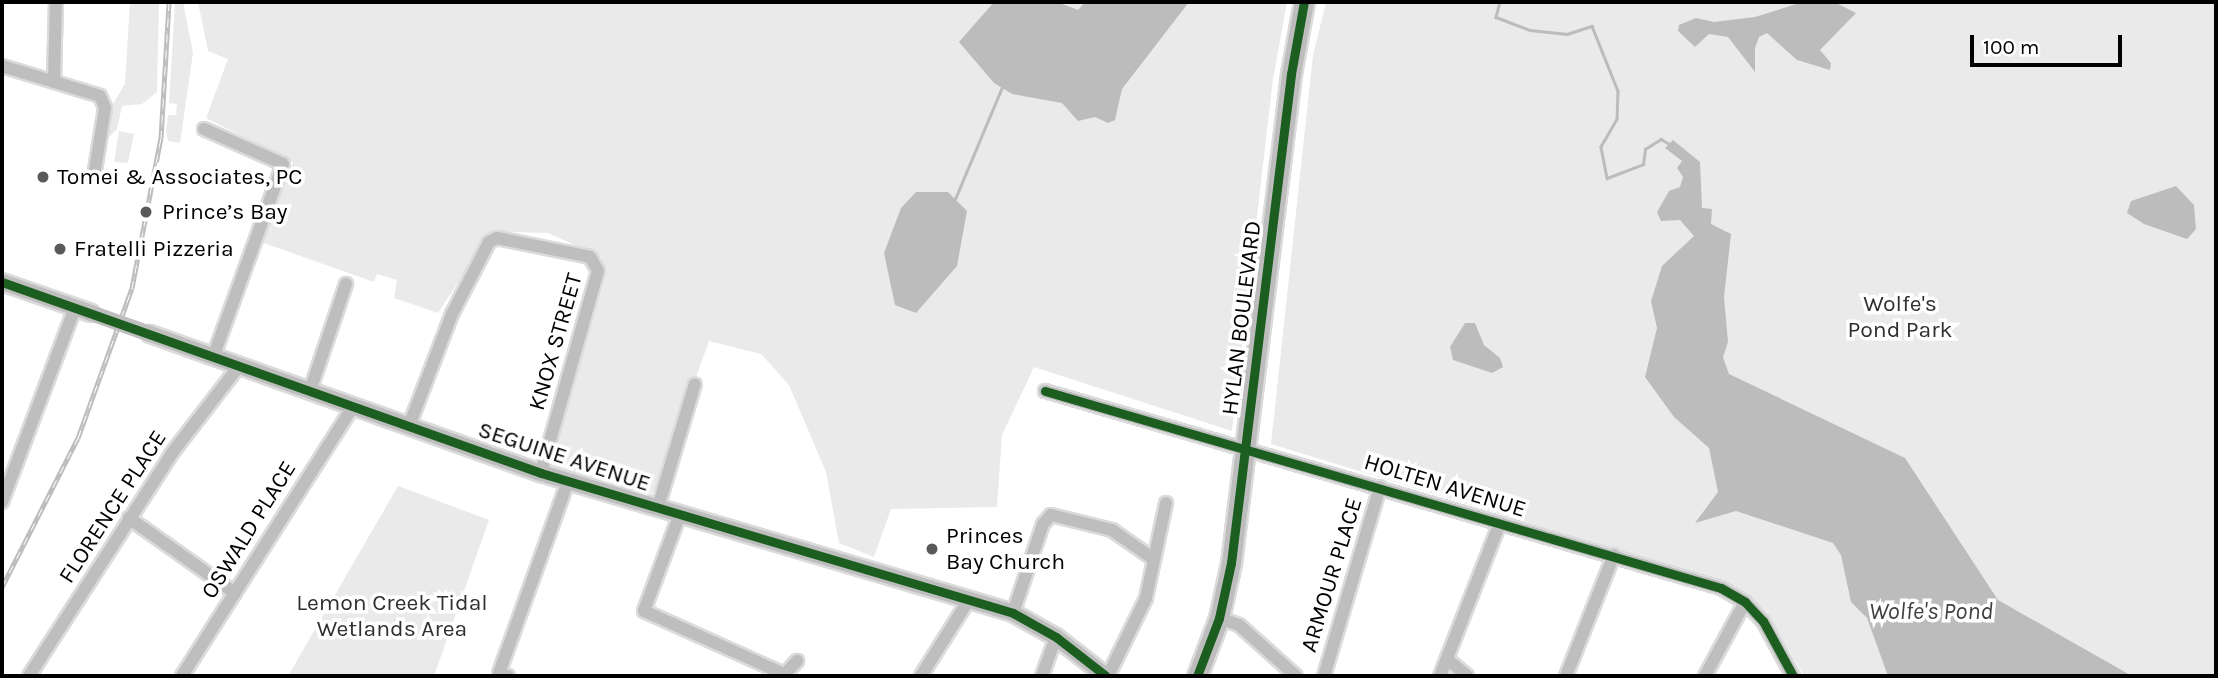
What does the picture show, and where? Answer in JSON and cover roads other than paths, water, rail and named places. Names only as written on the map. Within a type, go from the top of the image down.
[{"type":"main road","name":"HYLAN BOULEVARD","points":[[1197,676],[1219,618],[1246,448],[1290,74],[1304,2]]},
{"type":"street","points":[[54,82],[56,2]]},
{"type":"street","points":[[2,66],[96,94],[103,100],[94,170]]},
{"type":"street","points":[[204,129],[283,164],[213,356]]},
{"type":"street","name":"KNOX STREET","points":[[409,426],[452,314],[488,242],[498,239],[590,257],[597,263],[598,271],[541,473]]},
{"type":"street","name":"SEGUINE AVENUE","points":[[2,282],[541,473],[1013,613],[1056,637],[1107,676]]},
{"type":"street","points":[[310,391],[346,284]]},
{"type":"street","points":[[2,502],[75,308]]},
{"type":"street","name":"FLORENCE PLACE","points":[[29,676],[129,517],[239,366]]},
{"type":"street","points":[[658,507],[695,384]]},
{"type":"street","name":"HOLTEN AVENUE","points":[[1045,391],[1721,588],[1745,602],[1763,621],[1793,676]]},
{"type":"street","name":"OSWALD PLACE","points":[[182,676],[353,407]]},
{"type":"street","points":[[508,676],[499,673],[568,481]]},
{"type":"street","name":"ARMOUR PLACE","points":[[1324,676],[1380,487]]},
{"type":"street","points":[[1107,676],[1146,598],[1152,558],[1166,503]]},
{"type":"street","points":[[680,514],[644,611],[783,675],[797,660]]},
{"type":"street","points":[[1013,613],[1043,524],[1051,515],[1112,530],[1152,558]]},
{"type":"street","points":[[129,517],[234,593]]},
{"type":"street","points":[[1440,676],[1500,523]]},
{"type":"street","points":[[1566,676],[1614,555]]},
{"type":"street","points":[[921,676],[968,601]]},
{"type":"street","points":[[1705,676],[1745,602]]},
{"type":"street","points":[[1219,618],[1239,625],[1296,676]]},
{"type":"street","points":[[1042,676],[1056,637]]},
{"type":"street","points":[[1447,659],[1467,676]]},
{"type":"water","points":[[994,2],[1057,2],[1078,10],[1085,2],[1189,2],[1122,89],[1115,120],[1108,123],[1095,117],[1078,121],[1062,103],[1012,94],[994,83],[959,42]]},
{"type":"water","points":[[1803,2],[1834,2],[1856,13],[1820,50],[1831,63],[1830,70],[1797,60],[1767,33],[1759,37],[1755,48],[1755,72],[1728,37],[1709,34],[1695,47],[1678,31],[1679,25],[1696,18],[1714,22],[1755,17]]},
{"type":"water","name":"Wolfe's Pond","points":[[1673,140],[1700,162],[1702,208],[1712,209],[1711,224],[1731,234],[1724,297],[1728,342],[1723,357],[1729,374],[1905,458],[1998,600],[2132,676],[1888,676],[1867,618],[1851,602],[1841,555],[1833,543],[1736,511],[1695,523],[1718,492],[1709,448],[1674,417],[1645,377],[1657,328],[1651,301],[1662,266],[1694,236],[1680,220],[1661,221],[1657,212],[1669,191],[1680,187],[1683,177],[1677,168],[1682,161],[1665,148]]},
{"type":"water","points":[[2176,186],[2194,205],[2196,229],[2187,239],[2144,224],[2127,213],[2131,201]]},
{"type":"water","points":[[916,192],[948,192],[967,211],[957,266],[916,313],[895,305],[884,253],[901,208]]},
{"type":"water","points":[[1465,323],[1475,323],[1484,345],[1500,358],[1503,367],[1492,373],[1453,360],[1450,347]]},
{"type":"waterway","points":[[1500,2],[1496,17],[1530,30],[1567,34],[1592,26],[1618,91],[1617,119],[1601,147],[1607,178],[1643,164],[1645,149],[1661,139],[1668,143]]},
{"type":"waterway","points":[[955,199],[1002,87]]},
{"type":"railway","points":[[2,587],[78,438],[132,288],[161,138],[169,2]]},
{"type":"place","name":"Tomei & Associates, PC","points":[[43,177]]},
{"type":"place","name":"Prince’s Bay","points":[[146,212]]},
{"type":"place","name":"Fratelli Pizzeria","points":[[60,249]]},
{"type":"place","name":"Princes Bay Church","points":[[932,549]]},
{"type":"park label","name":"Wolfe's Pond Park","points":[[1900,317]]},
{"type":"park label","name":"Lemon Creek Tidal Wetlands Area","points":[[392,616]]}]
